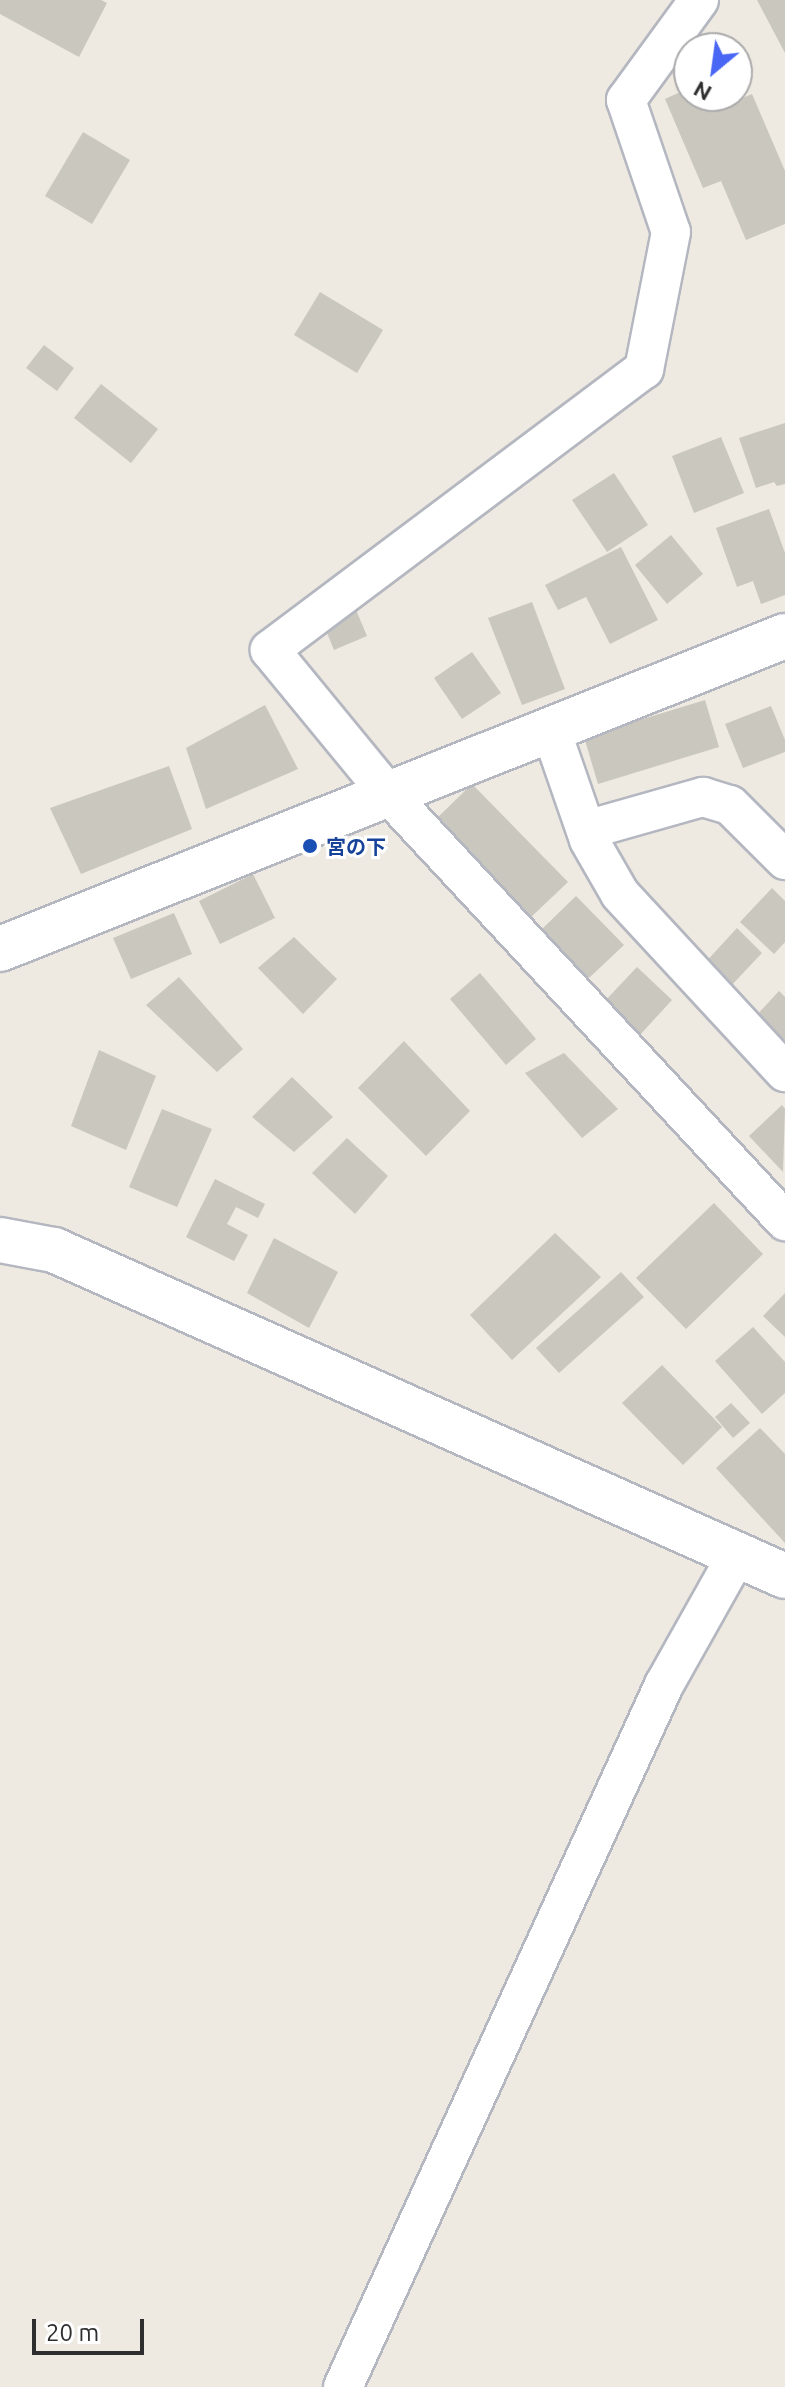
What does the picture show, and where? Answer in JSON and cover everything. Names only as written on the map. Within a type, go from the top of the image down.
[{"type":"street","points":[[699,0],[626,100],[671,232],[644,369],[270,650],[389,795],[785,1221]]},
{"type":"street","points":[[0,949],[785,636]]},
{"type":"street","points":[[551,730],[586,830],[620,894],[785,1072]]},
{"type":"street","points":[[586,830],[703,797],[730,805],[785,860]]},
{"type":"street","points":[[0,1240],[54,1250],[785,1576]]},
{"type":"street","points":[[343,2387],[664,1685],[737,1555]]},
{"type":"building","points":[[0,0],[101,0],[107,3],[79,57],[0,14]]},
{"type":"building","points":[[757,0],[785,0],[785,53]]},
{"type":"building","points":[[673,95],[673,112],[753,112],[753,96],[785,171],[785,224],[746,240],[721,181],[703,188],[665,99]]},
{"type":"building","points":[[83,132],[130,160],[92,224],[45,196]]},
{"type":"building","points":[[320,292],[383,330],[357,373],[294,335]]},
{"type":"building","points":[[44,345],[74,368],[57,391],[26,368]]},
{"type":"building","points":[[101,384],[158,429],[131,463],[74,418]]},
{"type":"building","points":[[785,423],[785,484],[777,486],[774,482],[756,488],[739,438]]},
{"type":"building","points":[[721,437],[744,493],[694,513],[672,456]]},
{"type":"building","points":[[614,473],[648,525],[607,552],[572,500]]},
{"type":"building","points":[[769,509],[785,553],[785,595],[761,604],[753,581],[737,587],[716,528]]},
{"type":"building","points":[[671,535],[703,574],[667,604],[635,565]]},
{"type":"building","points":[[621,547],[658,620],[610,644],[586,597],[558,610],[545,585]]},
{"type":"building","points":[[532,602],[565,689],[522,705],[488,618]]},
{"type":"building","points":[[356,610],[367,636],[334,650],[323,623]]},
{"type":"building","points":[[472,652],[501,693],[462,719],[434,678]]},
{"type":"building","points":[[705,700],[719,747],[598,784],[584,737]]},
{"type":"building","points":[[265,705],[298,769],[206,809],[186,748]]},
{"type":"building","points":[[771,706],[785,740],[785,752],[743,768],[725,724]]},
{"type":"building","points":[[169,766],[192,829],[81,874],[50,808]]},
{"type":"building","points":[[472,784],[568,882],[529,919],[434,821]]},
{"type":"building","points":[[253,874],[275,918],[220,944],[199,901]]},
{"type":"building","points":[[772,888],[785,901],[785,942],[774,954],[740,922]]},
{"type":"building","points":[[576,896],[624,945],[589,978],[541,930]]},
{"type":"building","points":[[174,913],[192,954],[131,979],[113,938]]},
{"type":"building","points":[[737,928],[762,953],[729,988],[703,965]]},
{"type":"building","points":[[294,937],[337,979],[303,1014],[258,968]]},
{"type":"building","points":[[637,967],[672,1000],[638,1037],[603,1003]]},
{"type":"building","points":[[480,973],[536,1039],[506,1065],[450,999]]},
{"type":"building","points":[[179,977],[243,1049],[217,1072],[146,1005]]},
{"type":"building","points":[[779,991],[785,997],[785,1045],[755,1017]]},
{"type":"building","points":[[404,1041],[470,1111],[426,1156],[358,1088]]},
{"type":"building","points":[[99,1050],[156,1076],[126,1150],[71,1126]]},
{"type":"building","points":[[564,1053],[618,1109],[582,1138],[525,1073]]},
{"type":"building","points":[[292,1077],[333,1117],[294,1152],[252,1117]]},
{"type":"building","points":[[782,1105],[785,1109],[783,1172],[749,1136]]},
{"type":"building","points":[[162,1109],[212,1129],[177,1207],[129,1187]]},
{"type":"building","points":[[347,1138],[388,1176],[355,1214],[312,1173]]},
{"type":"building","points":[[215,1179],[265,1204],[258,1218],[236,1207],[227,1224],[248,1235],[234,1261],[186,1237]]},
{"type":"building","points":[[714,1203],[763,1254],[686,1329],[636,1278]]},
{"type":"building","points":[[555,1233],[601,1277],[512,1360],[470,1315]]},
{"type":"building","points":[[274,1238],[338,1272],[309,1328],[247,1293]]},
{"type":"building","points":[[621,1272],[644,1297],[559,1373],[536,1348]]},
{"type":"building","points":[[785,1293],[785,1337],[763,1316]]},
{"type":"building","points":[[753,1327],[785,1362],[785,1393],[762,1414],[715,1361]]},
{"type":"building","points":[[662,1365],[722,1427],[683,1465],[622,1403]]},
{"type":"building","points":[[731,1403],[750,1423],[733,1438],[715,1417]]},
{"type":"building","points":[[760,1428],[785,1454],[785,1543],[716,1468]]},
{"type":"place","name":"宮の下","points":[[310,846]]}]
